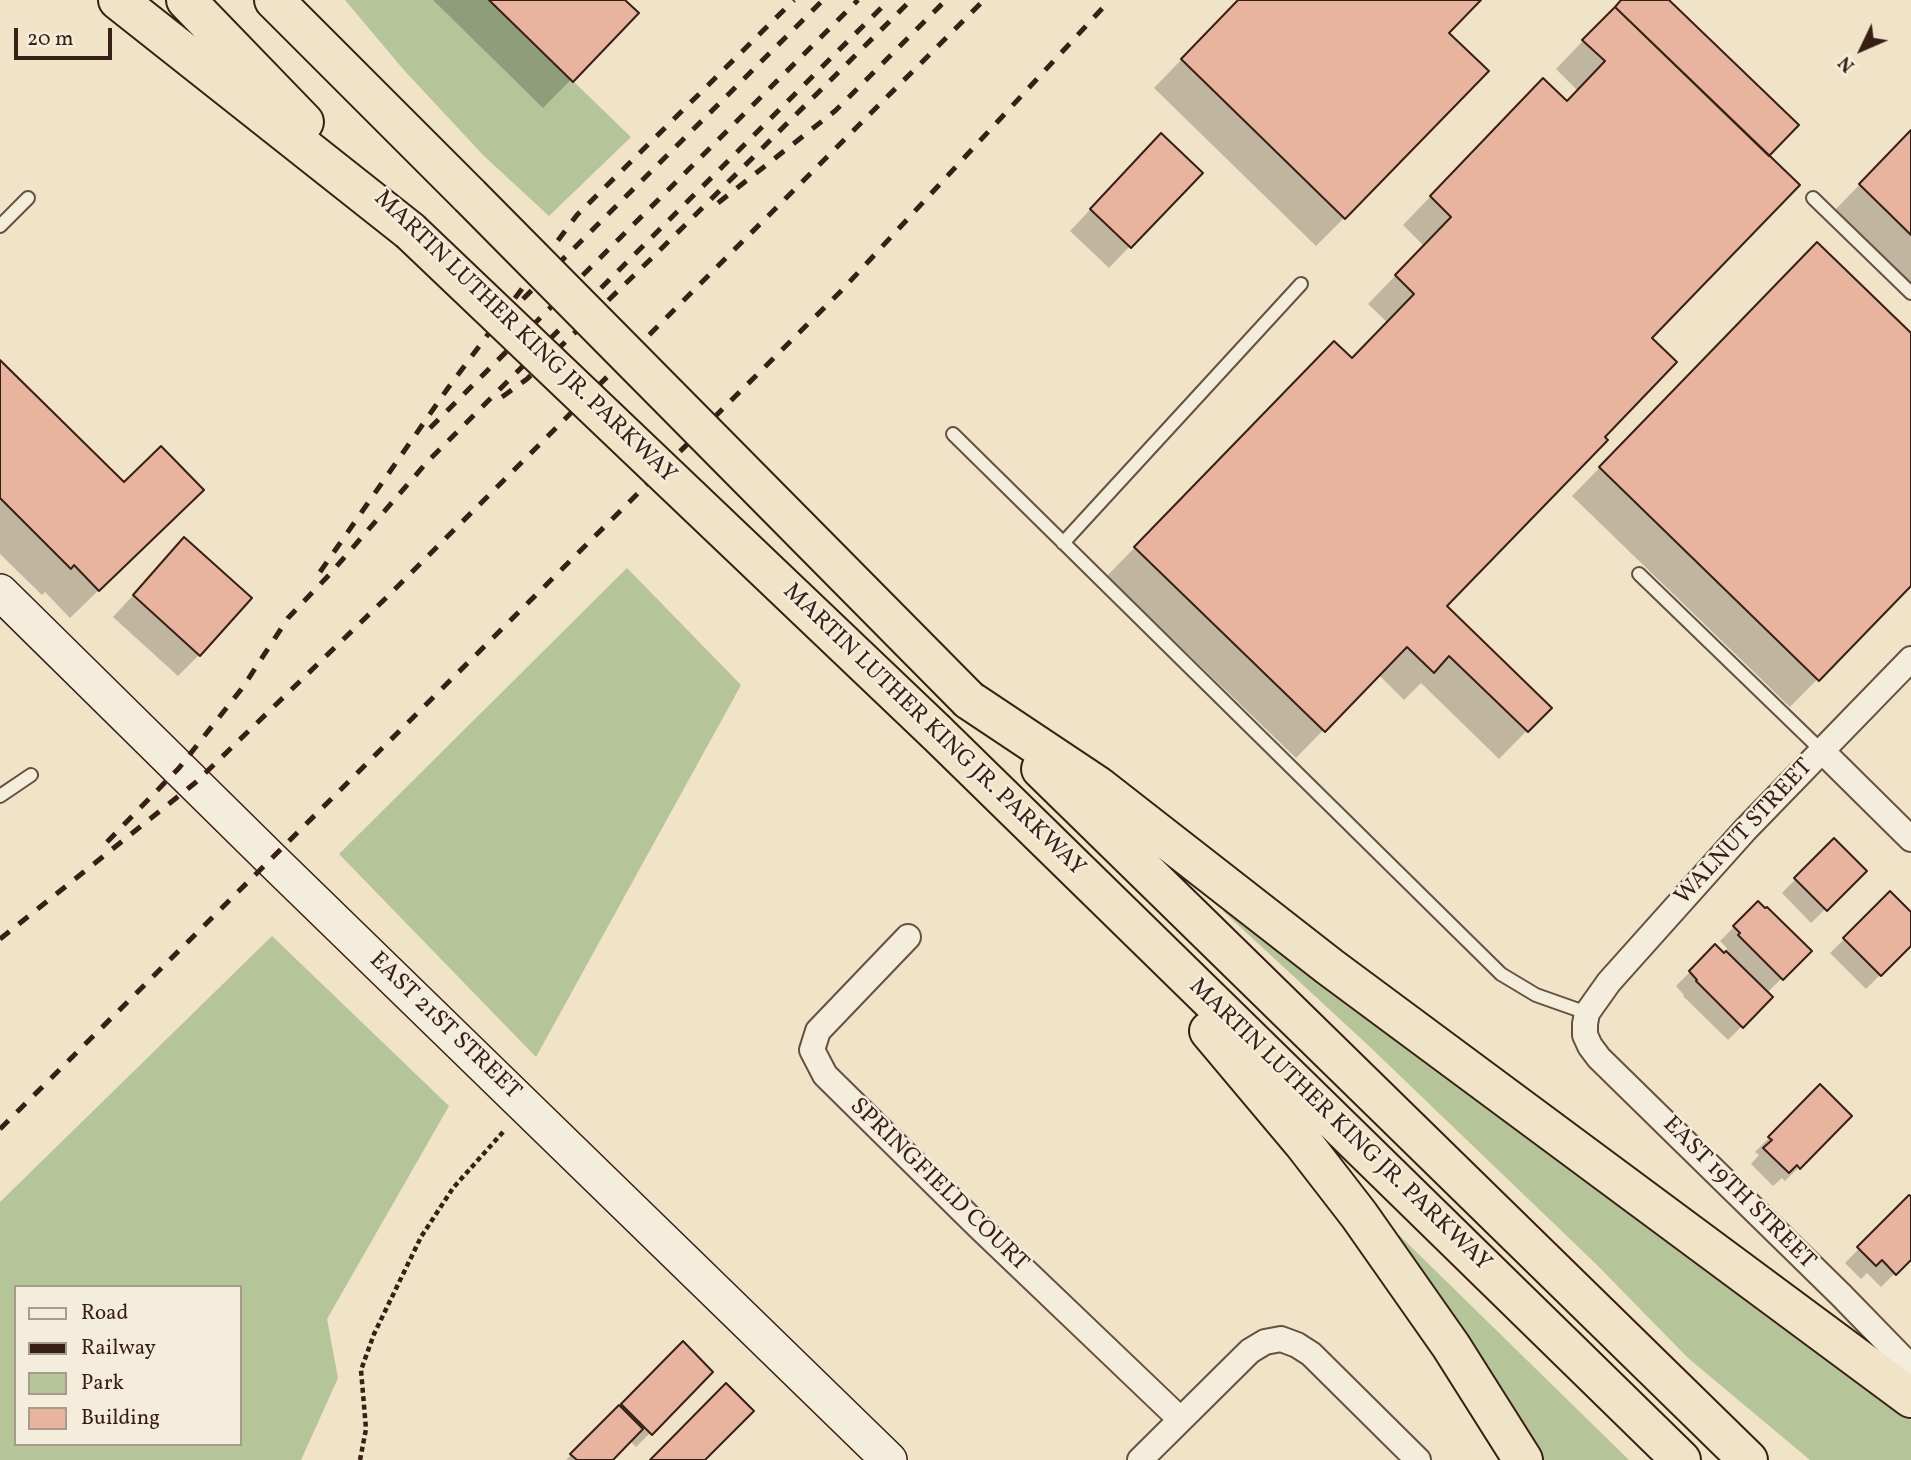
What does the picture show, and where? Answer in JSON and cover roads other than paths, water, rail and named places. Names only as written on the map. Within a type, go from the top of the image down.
[{"type":"highway","points":[[118,0],[410,231]]},
{"type":"highway","name":"MARTIN LUTHER KING JR. PARKWAY","points":[[186,0],[410,231],[936,732],[1681,1460]]},
{"type":"highway","name":"MARTIN LUTHER KING JR. PARKWAY","points":[[274,0],[969,699],[1748,1460]]},
{"type":"highway","points":[[294,0],[470,196]]},
{"type":"highway","points":[[969,699],[1098,786],[1330,967],[1911,1398]]},
{"type":"highway","points":[[936,732],[1235,1060],[1304,1144],[1359,1215],[1419,1300],[1523,1460]]},
{"type":"street","name":"EAST 21ST STREET","points":[[0,592],[889,1460]]},
{"type":"street","name":"WALNUT STREET","points":[[1587,1013],[1609,982],[1737,839],[1911,659]]},
{"type":"street","points":[[1822,751],[1911,839]]},
{"type":"street","name":"SPRINGFIELD COURT","points":[[908,937],[818,1031],[813,1050],[825,1075],[1180,1419]]},
{"type":"street","name":"EAST 19TH STREET","points":[[1587,1013],[1585,1035],[1599,1058],[1911,1367]]},
{"type":"street","points":[[1140,1460],[1250,1351],[1265,1342],[1280,1339],[1311,1354],[1418,1460]]},
{"type":"lane","points":[[0,226],[28,198]]},
{"type":"lane","points":[[1814,198],[1911,293]]},
{"type":"lane","points":[[1063,543],[1301,284]]},
{"type":"lane","points":[[953,434],[1501,974],[1536,995],[1587,1013]]},
{"type":"lane","points":[[1639,573],[1822,751]]},
{"type":"lane","points":[[0,796],[31,775]]},
{"type":"railway","points":[[320,572],[448,388],[577,215],[794,0]]},
{"type":"railway","points":[[523,299],[823,0]]},
{"type":"railway","points":[[430,428],[858,0]]},
{"type":"railway","points":[[107,842],[179,768],[243,687],[288,618],[428,461],[889,0]]},
{"type":"railway","points":[[502,397],[527,379],[656,254],[911,0]]},
{"type":"railway","points":[[718,203],[835,111],[946,0]]},
{"type":"railway","points":[[0,939],[195,783],[388,596],[984,0]]},
{"type":"railway","points":[[0,1129],[842,290],[1110,0]]}]
